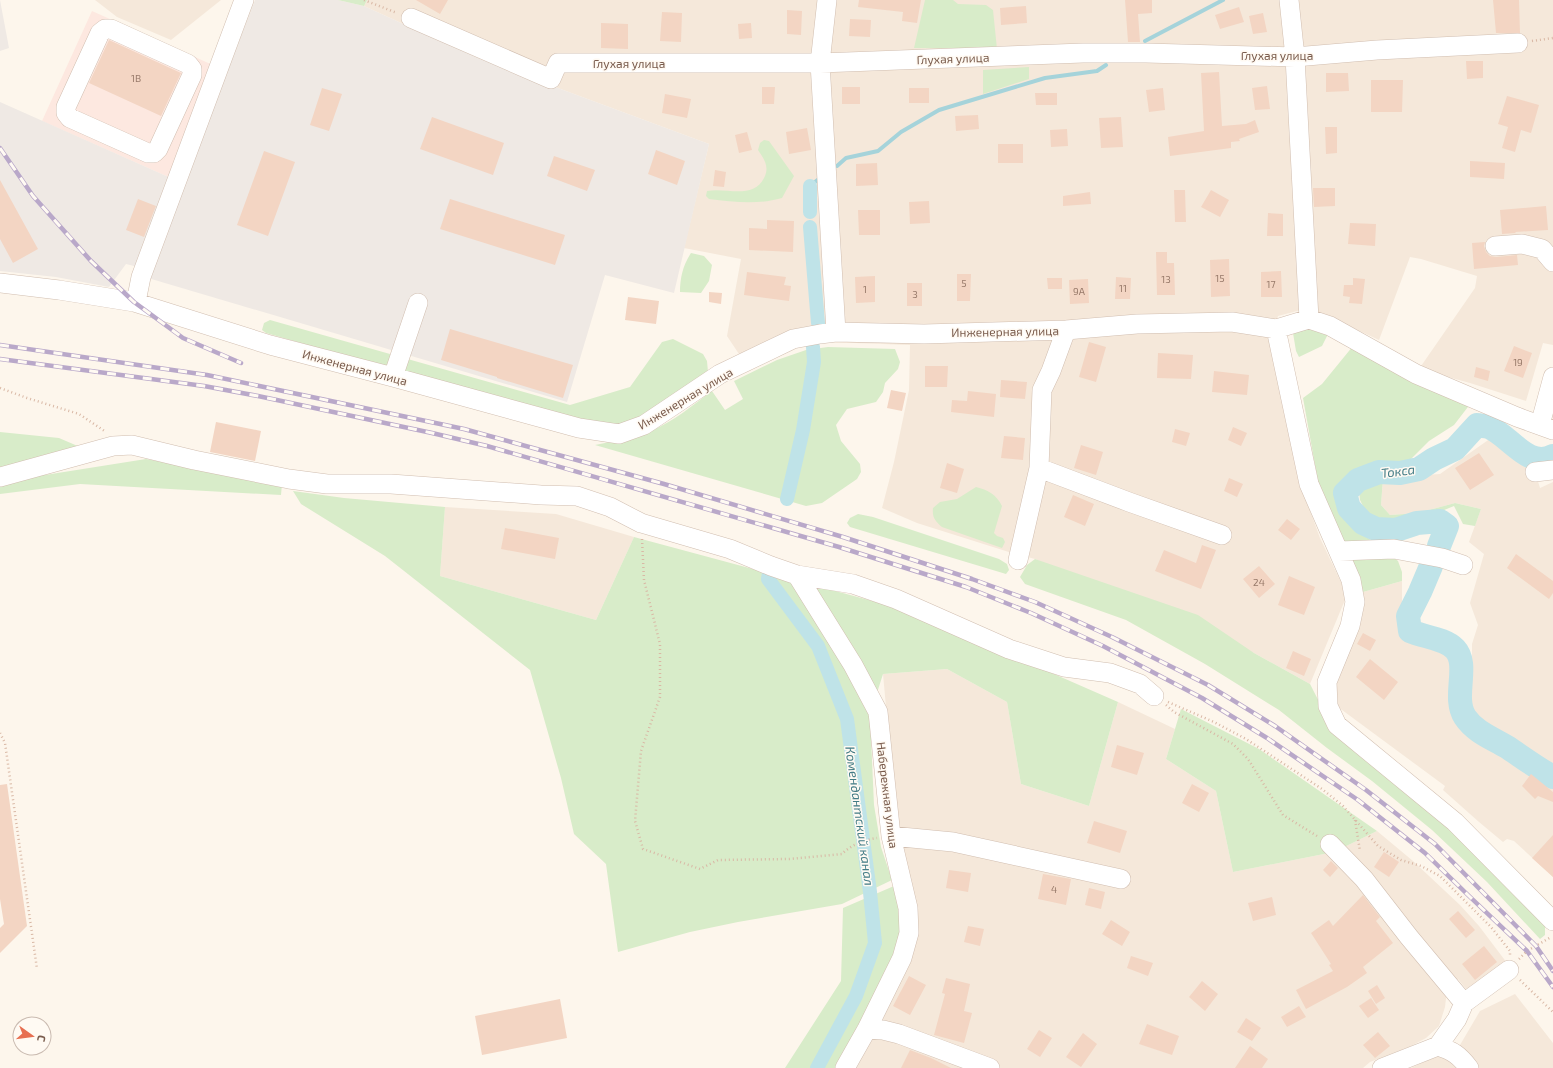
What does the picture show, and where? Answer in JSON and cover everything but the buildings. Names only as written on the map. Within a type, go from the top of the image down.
[{"type":"street","points":[[136,302],[142,277],[244,0]]},
{"type":"street","points":[[826,0],[820,64],[836,332]]},
{"type":"street","points":[[1290,0],[1295,57],[1309,318],[1330,326],[1416,374],[1517,417],[1546,427],[1553,377]]},
{"type":"street","name":"Глухая улица","points":[[411,18],[551,79],[558,63],[820,64],[1083,53],[1295,57],[1376,50],[1518,43]]},
{"type":"street","points":[[105,29],[110,29],[188,64],[192,69],[192,75],[161,144],[154,153],[148,153],[70,118],[66,113],[66,108],[100,33],[105,29]]},
{"type":"street","points":[[161,144],[186,156]]},
{"type":"street","points":[[1495,246],[1522,244],[1542,249],[1553,262]]},
{"type":"street","name":"Инженерная улица","points":[[0,283],[59,290],[136,302],[270,345],[579,428],[619,434],[644,425],[720,374],[793,339],[836,332],[924,334],[1066,330],[1137,324],[1232,322],[1276,329],[1309,318]]},
{"type":"street","points":[[393,377],[418,303]]},
{"type":"street","points":[[1276,329],[1309,484],[1351,580],[1355,602],[1350,626],[1326,682],[1328,706],[1337,725],[1455,822],[1553,921]]},
{"type":"street","points":[[1018,560],[1038,468],[1042,390],[1066,330]]},
{"type":"street","points":[[0,477],[113,446],[132,445],[194,460],[289,479],[327,484],[392,484],[541,496],[577,496],[610,507],[641,523],[730,549],[797,575],[853,584],[896,599],[1009,649],[1064,667],[1110,673],[1140,684],[1154,696]]},
{"type":"street","points":[[1038,468],[1222,535]]},
{"type":"street","points":[[1339,551],[1394,549],[1442,558],[1464,565]]},
{"type":"street","name":"Набережная улица","points":[[797,575],[853,665],[878,712],[891,836],[908,908],[909,933],[902,958],[845,1068]]},
{"type":"street","points":[[891,836],[953,842],[1121,879]]},
{"type":"street","points":[[1330,844],[1364,879],[1409,937],[1464,1003]]},
{"type":"street","points":[[1383,1068],[1438,1046],[1457,1019],[1464,1003],[1509,970]]},
{"type":"street","points":[[866,1029],[883,1030],[899,1034],[990,1068]]},
{"type":"street","points":[[1438,1046],[1451,1050],[1463,1060],[1469,1068]]},
{"type":"path","points":[[364,0],[411,18]]},
{"type":"path","points":[[1518,43],[1553,38]]},
{"type":"path","points":[[0,388],[79,414],[106,432],[113,446]]},
{"type":"path","points":[[641,523],[644,580],[660,644],[660,697],[641,751],[635,821],[643,850],[700,870],[718,860],[788,859],[842,854],[848,847],[869,839],[891,836]]},
{"type":"path","points":[[1154,696],[1214,722],[1246,739],[1322,789],[1343,806],[1378,846],[1401,860],[1421,866],[1440,876],[1491,927],[1510,951],[1509,970],[1553,1012]]},
{"type":"path","points":[[1154,696],[1174,712],[1233,744],[1248,759],[1283,815],[1330,844]]},
{"type":"path","points":[[0,733],[5,743],[38,969]]},
{"type":"path","points":[[1355,818],[1364,879]]},
{"type":"path","points":[[1527,951],[1553,936]]},
{"type":"shaded area","points":[[0,0],[9,48],[0,51]]},
{"type":"shaded area","points":[[95,0],[221,0],[171,40],[117,17]]},
{"type":"shaded area","points":[[255,0],[338,0],[364,6],[480,59],[709,144],[674,293],[605,275],[567,402],[148,278]]},
{"type":"shaded area","points":[[367,0],[1553,0],[1553,345],[1543,343],[1526,401],[1419,369],[1475,288],[1477,276],[1410,257],[1379,340],[1334,319],[1301,310],[1278,316],[1272,339],[1301,486],[1320,538],[1347,595],[1310,684],[1254,653],[1035,559],[917,523],[882,508],[894,462],[909,390],[910,345],[827,342],[829,326],[803,327],[739,354],[727,336],[741,259],[684,248],[709,144],[480,59],[364,6]]},
{"type":"shaded area","points":[[92,11],[215,66],[173,179],[42,121]]},
{"type":"shaded area","points":[[0,102],[173,179],[138,267],[126,264],[109,287],[56,277],[0,271]]},
{"type":"shaded area","points":[[1491,438],[1533,465],[1540,488],[1553,482],[1553,769],[1540,762],[1480,721],[1472,707],[1468,691],[1472,663],[1472,644],[1478,625],[1470,603],[1484,554],[1469,542],[1481,509],[1455,503],[1418,513],[1390,515],[1381,505],[1383,478],[1440,474]]},
{"type":"shaded area","points":[[445,507],[556,514],[634,537],[596,620],[440,576]]},
{"type":"shaded area","points":[[1402,581],[1402,616],[1405,637],[1420,642],[1438,645],[1451,653],[1458,665],[1454,699],[1460,718],[1474,734],[1553,784],[1553,877],[1514,841],[1507,839],[1503,842],[1479,822],[1443,790],[1445,786],[1338,707],[1336,681],[1361,614],[1363,592]]},
{"type":"shaded area","points":[[947,669],[1007,702],[1021,784],[1089,806],[1118,702],[1175,729],[1166,759],[1216,791],[1233,872],[1334,852],[1377,831],[1413,861],[1460,905],[1479,926],[1507,963],[1471,995],[1458,979],[1447,990],[1445,1007],[1439,1026],[1426,1038],[1411,1046],[1370,1062],[1363,1068],[853,1068],[909,960],[883,674]]},
{"type":"shaded area","points":[[1515,994],[1553,1043],[1553,1068],[1411,1068],[1460,1045],[1480,1011]]},
{"type":"green space","points":[[338,0],[367,0],[364,6]]},
{"type":"green space","points":[[925,0],[953,0],[958,4],[986,5],[993,10],[997,49],[914,48]]},
{"type":"green space","points":[[1029,67],[1029,79],[983,94],[983,70]]},
{"type":"green space","points":[[764,140],[769,141],[794,176],[782,198],[764,202],[737,202],[709,199],[706,196],[707,191],[746,191],[759,185],[766,174],[764,160],[758,150],[760,143]]},
{"type":"green space","points":[[691,253],[704,256],[712,265],[709,281],[701,293],[680,292],[682,272]]},
{"type":"green space","points":[[270,320],[570,405],[630,387],[662,342],[673,339],[703,354],[707,361],[708,372],[635,420],[616,428],[580,423],[266,333],[262,330],[264,323]]},
{"type":"green space","points":[[1307,327],[1329,332],[1322,346],[1299,357],[1296,351],[1293,333]]},
{"type":"green space","points":[[1353,346],[1471,403],[1454,425],[1429,441],[1408,462],[1379,466],[1356,477],[1342,491],[1346,509],[1356,529],[1398,561],[1402,572],[1402,581],[1363,592],[1356,569],[1318,482],[1303,398],[1322,384]]},
{"type":"green space","points":[[828,347],[895,349],[900,362],[898,369],[885,383],[883,392],[876,402],[847,409],[836,425],[841,441],[860,464],[861,472],[857,479],[822,503],[806,506],[595,445],[617,441],[653,430],[676,417],[712,391],[725,410],[743,399],[734,381],[777,360],[806,350]]},
{"type":"green space","points":[[0,432],[59,438],[80,447],[40,460],[45,475],[146,459],[282,484],[281,495],[80,484],[0,494]]},
{"type":"green space","points":[[1383,478],[1381,505],[1390,515],[1418,513],[1455,503],[1481,509],[1475,526],[1463,524],[1454,506],[1432,515],[1405,520],[1389,525],[1373,519],[1365,510],[1360,500],[1359,491],[1364,481]]},
{"type":"green space","points":[[976,487],[991,493],[997,498],[1002,506],[994,533],[1003,538],[1005,542],[1002,548],[942,527],[934,519],[933,508],[940,502],[957,499]]},
{"type":"green space","points":[[293,491],[344,498],[445,507],[440,576],[596,620],[634,537],[891,606],[1118,702],[1089,806],[1021,784],[1007,702],[947,669],[883,674],[870,715],[874,805],[881,847],[892,880],[842,904],[690,932],[618,952],[606,864],[574,834],[561,778],[530,670],[385,556],[301,504]]},
{"type":"green space","points":[[858,514],[873,517],[999,559],[1007,564],[1009,570],[1006,574],[850,527],[847,523],[850,518]]},
{"type":"green space","points":[[1035,559],[1198,615],[1254,653],[1310,684],[1333,729],[1447,827],[1545,924],[1545,935],[1540,939],[1487,882],[1432,830],[1372,781],[1279,710],[1205,664],[1126,620],[1025,584],[1020,577],[1027,565]]},
{"type":"green space","points":[[1181,709],[1259,749],[1377,831],[1334,852],[1233,872],[1216,791],[1166,759]]},
{"type":"green space","points":[[894,886],[903,932],[861,1028],[839,1068],[785,1068],[841,981],[843,908]]},
{"type":"waterway","name":"Комендантский канал","points":[[1145,41],[1223,0]]},
{"type":"waterway","name":"Комендантский канал","points":[[837,166],[846,158],[878,151],[901,132],[939,110],[1045,78],[1097,71],[1106,65]]},
{"type":"waterway","name":"Комендантский канал","points":[[810,186],[820,178]]},
{"type":"waterway","name":"Комендантский канал","points":[[810,186],[810,212]]},
{"type":"waterway","name":"Комендантский канал","points":[[810,227],[818,323]]},
{"type":"waterway","name":"Комендантский канал","points":[[787,499],[803,430],[814,362],[813,347]]},
{"type":"waterway","name":"Токса","points":[[1439,546],[1447,526],[1440,521],[1417,523],[1396,530],[1376,529],[1363,523],[1349,508],[1345,493],[1358,480],[1379,472],[1400,473],[1419,469],[1434,459],[1455,449],[1477,425],[1489,427],[1497,431],[1527,455],[1544,459],[1553,456]]},
{"type":"waterway","name":"Токса","points":[[1431,566],[1408,616],[1410,631],[1445,642],[1455,649],[1461,664],[1461,709],[1469,722],[1484,734],[1553,777]]},
{"type":"waterway","name":"Комендантский канал","points":[[769,573],[768,579],[818,646],[847,719],[870,892],[875,943],[856,996],[817,1068]]},
{"type":"railway","points":[[0,148],[33,196],[91,261],[134,302],[183,338],[241,363]]},
{"type":"railway","points":[[0,345],[207,375],[464,429],[664,484],[843,537],[972,579],[1035,602],[1112,637],[1208,685],[1275,726],[1366,790],[1435,844],[1536,946],[1553,971]]},
{"type":"railway","points":[[0,359],[204,386],[258,396],[487,446],[839,547],[966,587],[1031,613],[1103,646],[1202,698],[1267,738],[1358,800],[1425,853],[1527,951],[1553,987]]}]
